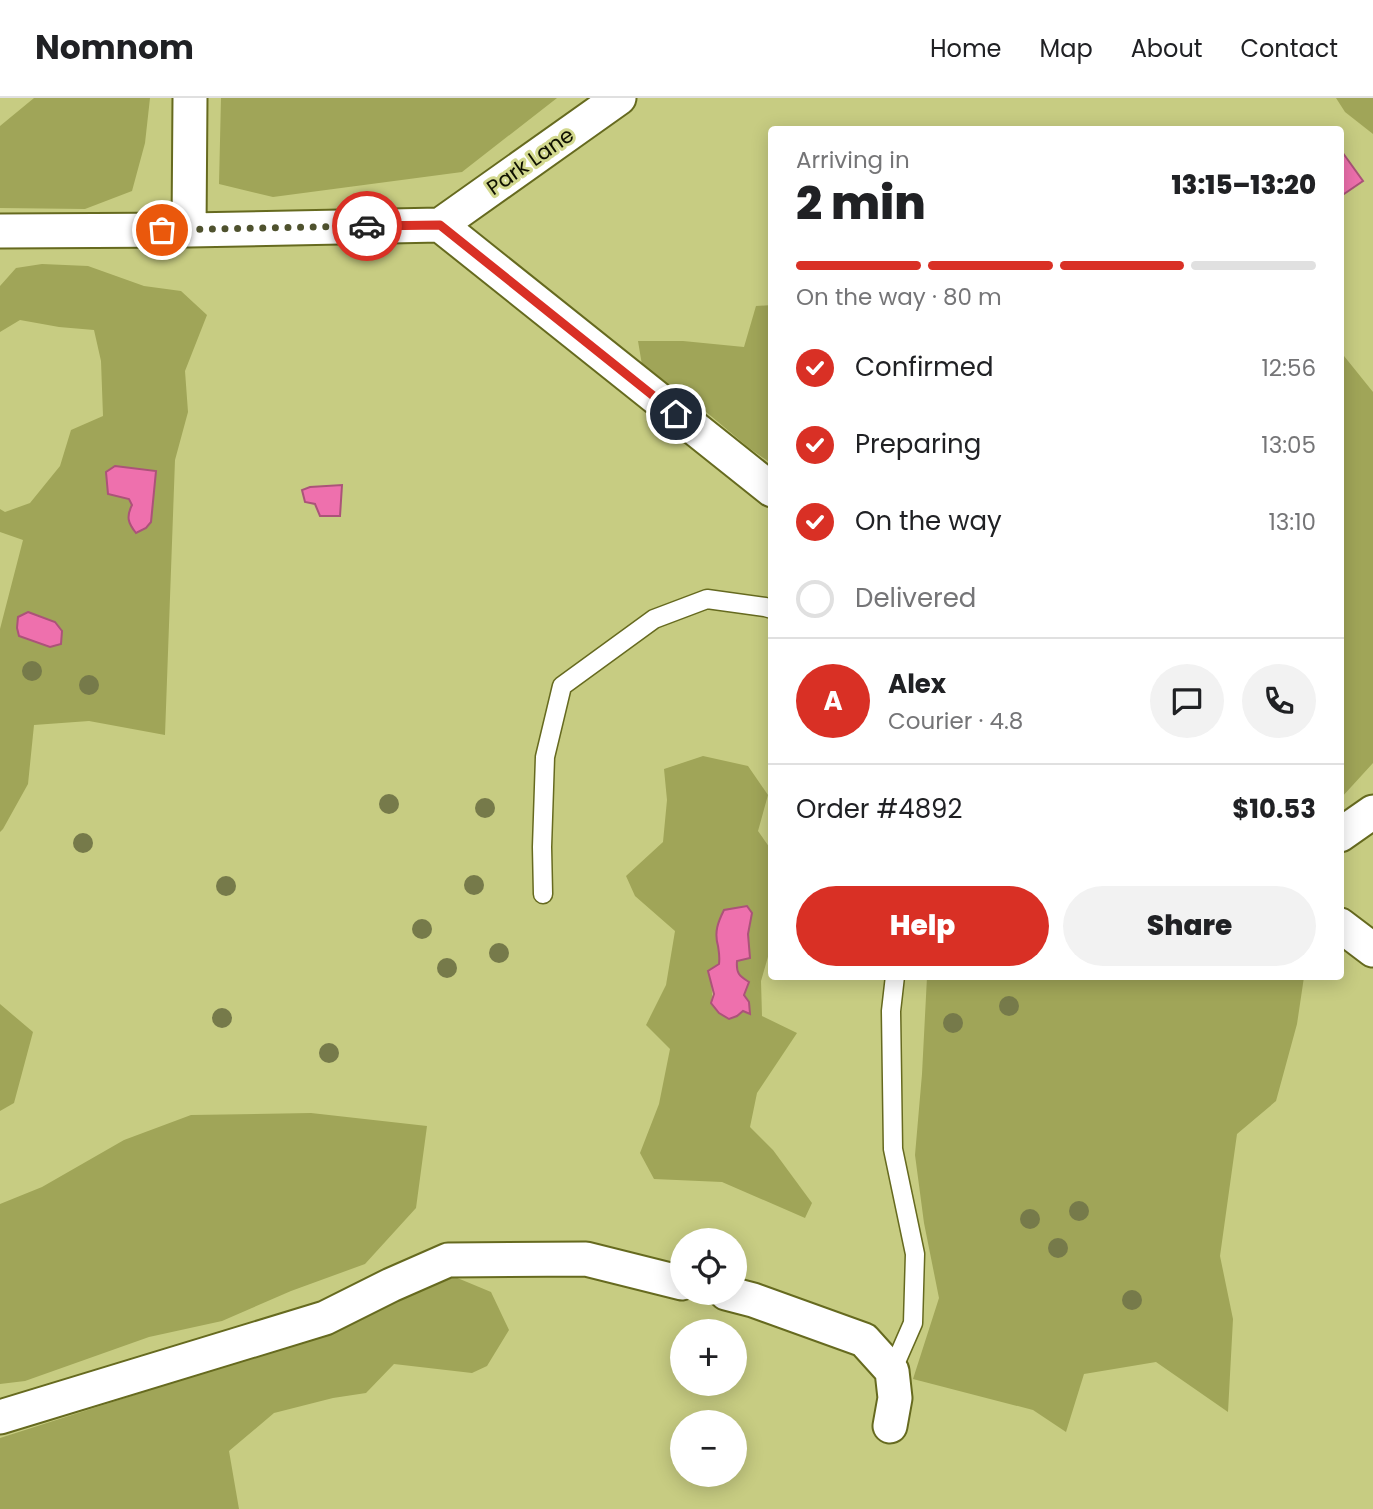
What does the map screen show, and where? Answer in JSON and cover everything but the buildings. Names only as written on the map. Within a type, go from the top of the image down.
[{"type":"street","points":[[189,230],[190,98]]},
{"type":"street","name":"Park Lane","points":[[440,225],[619,98]]},
{"type":"street","points":[[0,231],[440,225],[768,488]]},
{"type":"street","points":[[1344,832],[1373,812]]},
{"type":"street","points":[[1344,928],[1373,950]]},
{"type":"street","points":[[0,1417],[325,1318],[391,1285],[448,1261],[586,1259],[670,1280]]},
{"type":"street","points":[[747,1298],[864,1340],[892,1371],[895,1398],[890,1426]]},
{"type":"lane","points":[[543,894],[545,757],[562,686],[654,619],[707,599],[768,605]]},
{"type":"lane","points":[[892,1371],[913,1323],[915,1254],[893,1149],[891,1011],[895,980]]},
{"type":"green space","points":[[34,98],[150,98],[145,143],[132,191],[85,209],[0,208],[0,126]]},
{"type":"green space","points":[[221,98],[557,98],[462,172],[273,197],[219,184]]},
{"type":"green space","points":[[1336,98],[1373,98],[1373,134],[1345,112]]},
{"type":"green space","points":[[42,264],[88,266],[144,286],[181,291],[207,315],[185,371],[188,412],[175,460],[165,735],[89,721],[34,725],[28,784],[0,832],[0,629],[23,540],[0,532],[0,509],[5,512],[30,503],[60,466],[71,430],[103,416],[101,361],[94,330],[20,320],[0,332],[0,286],[16,268]]},
{"type":"green space","points":[[768,305],[768,461],[686,395],[643,371],[638,341],[683,341],[744,347],[756,306]]},
{"type":"green space","points":[[1344,356],[1373,392],[1373,763],[1344,795]]},
{"type":"green space","points":[[703,756],[748,766],[768,795],[758,831],[768,845],[768,957],[761,981],[762,1016],[797,1033],[757,1093],[750,1127],[773,1150],[812,1203],[805,1218],[722,1182],[654,1179],[640,1153],[659,1104],[670,1049],[646,1025],[666,985],[675,931],[635,896],[626,876],[663,842],[667,800],[664,769]],"holes":[[[752,913],[748,934],[750,958],[737,961],[737,971],[745,989],[749,1014],[743,1011],[729,1019],[719,1013],[711,1003],[712,972],[719,964],[721,955],[717,942]]]},
{"type":"green space","points":[[927,980],[1304,980],[1297,1024],[1276,1101],[1237,1134],[1220,1256],[1233,1319],[1228,1412],[1156,1362],[1084,1374],[1066,1432],[1033,1410],[913,1379],[939,1298],[924,1223],[915,1155]]},
{"type":"green space","points":[[0,1004],[33,1032],[14,1103],[0,1111]]},
{"type":"green space","points":[[311,1113],[427,1126],[416,1208],[365,1264],[291,1291],[222,1321],[149,1337],[25,1381],[0,1384],[0,1204],[42,1187],[124,1140],[191,1115]]},
{"type":"green space","points":[[455,1277],[491,1292],[509,1330],[487,1366],[472,1373],[394,1364],[366,1393],[333,1398],[274,1413],[229,1451],[239,1509],[0,1509],[0,1438],[315,1337],[380,1305]]},
{"type":"shaded area","points":[[1344,155],[1363,181],[1344,194]]},
{"type":"shaded area","points":[[115,466],[156,471],[151,522],[136,533],[129,520],[132,505],[129,499],[108,494],[106,472]]},
{"type":"shaded area","points":[[342,485],[340,516],[320,516],[315,504],[305,502],[302,490]]},
{"type":"shaded area","points":[[28,612],[55,622],[62,631],[61,644],[50,647],[19,636],[18,617]]},
{"type":"shaded area","points":[[747,906],[752,913],[748,934],[750,958],[737,961],[737,965],[739,974],[749,982],[744,995],[749,1002],[750,1014],[743,1011],[729,1019],[719,1013],[711,1003],[714,994],[708,971],[719,964],[717,932],[724,910]]},
{"type":"way so far","points":[[162,230],[367,226]]},
{"type":"route","points":[[367,226],[440,225],[676,414]]}]
